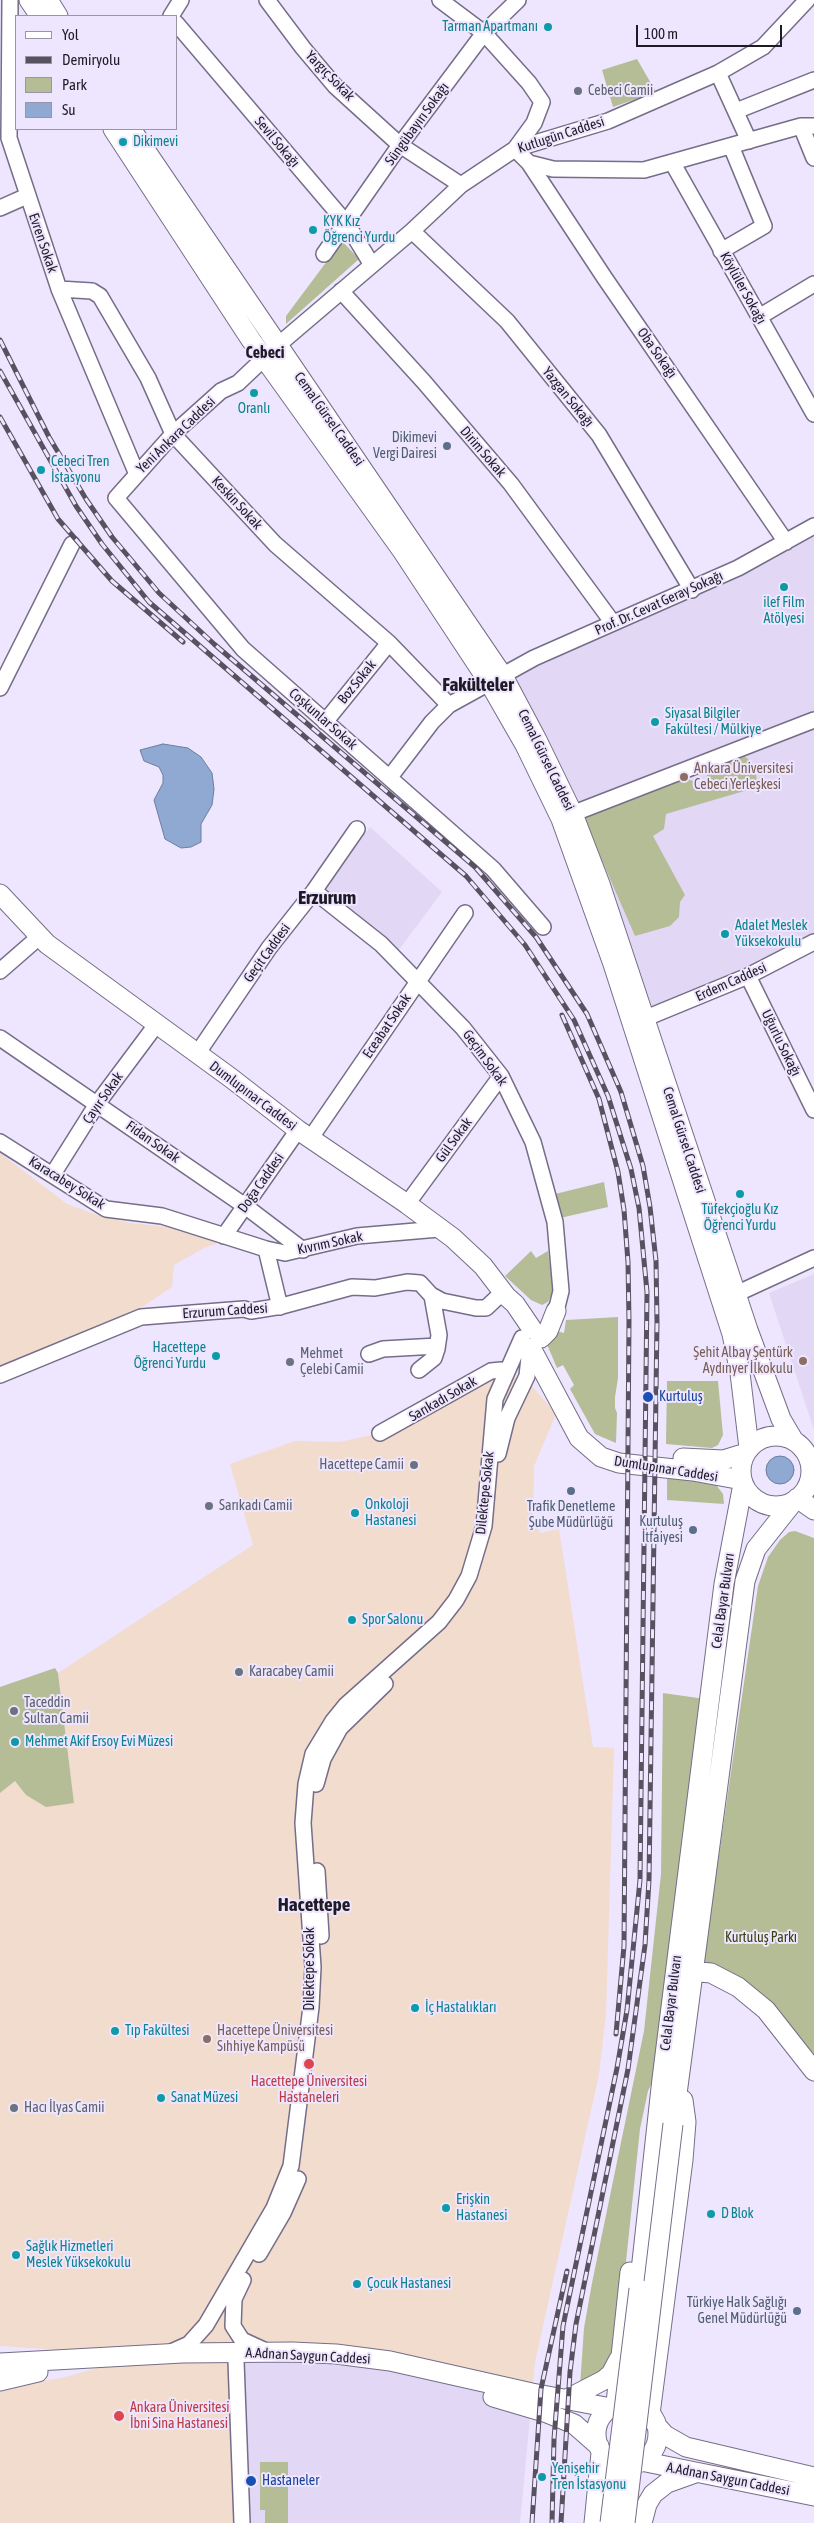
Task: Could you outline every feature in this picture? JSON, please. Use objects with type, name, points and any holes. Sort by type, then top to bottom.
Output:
[{"type":"main road","points":[[29,0],[39,15]]},
{"type":"main road","points":[[48,0],[57,15]]},
{"type":"main road","name":"Cemal Gürsel Caddesi","points":[[114,130],[271,352],[415,543],[497,680],[600,884],[773,1401],[781,1420],[794,1441]]},
{"type":"main road","name":"Cemal Gürsel Caddesi","points":[[132,130],[271,352]]},
{"type":"main road","name":"Cemal Gürsel Caddesi","points":[[567,816],[732,1334],[740,1373],[748,1450]]},
{"type":"main road","name":"Dumlupınar Caddesi","points":[[0,894],[39,937],[304,1134],[407,1204],[472,1255],[504,1294],[532,1339],[546,1378],[579,1438],[601,1457],[619,1463],[693,1471],[743,1482]]},
{"type":"main road","points":[[556,1311],[532,1339],[589,1431],[600,1443],[621,1450],[704,1460],[723,1460],[748,1450],[759,1440],[767,1437],[776,1436],[794,1441],[805,1452],[812,1470],[807,1486],[796,1500],[780,1506],[764,1504],[752,1496],[743,1482],[741,1468],[748,1450]]},
{"type":"main road","points":[[527,1376],[536,1373],[546,1378]]},
{"type":"main road","name":"Celal Bayar Bulvarı","points":[[671,2080],[724,1584],[743,1482]]},
{"type":"main road","points":[[796,1500],[814,1510]]},
{"type":"main road","name":"Celal Bayar Bulvarı","points":[[610,2523],[671,2080],[708,1849],[745,1580],[756,1549],[796,1500]]},
{"type":"main road","points":[[700,1972],[711,1973],[738,1987],[766,2010],[814,2072]]},
{"type":"main road","points":[[594,2523],[600,2449],[596,2432],[601,2418],[614,2406],[644,2136],[652,2098],[671,2080],[686,2122],[685,2141],[653,2419]]},
{"type":"main road","name":"Celal Bayar Bulvarı","points":[[626,2523],[665,2123]]},
{"type":"main road","name":"A.Adnan Saygun Caddesi","points":[[0,2372],[38,2366],[165,2354],[270,2352],[336,2354],[390,2361],[567,2399],[614,2406],[635,2405],[653,2419],[666,2435],[686,2447],[814,2477]]},
{"type":"main road","points":[[0,2353],[38,2366]]},
{"type":"main road","points":[[567,2399],[604,2380],[616,2368],[621,2354]]},
{"type":"main road","name":"A.Adnan Saygun Caddesi","points":[[0,2363],[38,2366],[236,2361],[336,2361],[389,2368],[418,2374],[547,2413],[574,2424],[600,2449],[620,2464],[634,2464],[641,2461],[655,2446],[653,2419]]},
{"type":"main road","points":[[0,2381],[38,2366]]},
{"type":"main road","name":"A.Adnan Saygun Caddesi","points":[[641,2461],[810,2496]]},
{"type":"main road","points":[[642,2523],[647,2504],[653,2494],[667,2483],[696,2472]]},
{"type":"street","name":"Evren Sokak","points":[[10,0],[9,138],[59,290],[136,472]]},
{"type":"street","points":[[172,15],[182,0]]},
{"type":"street","name":"Yargıç Sokak","points":[[267,0],[303,48],[335,86],[400,145],[461,185]]},
{"type":"street","points":[[440,0],[484,33],[529,83],[542,102],[534,123],[515,149]]},
{"type":"street","name":"Süngübayırı Sokağı","points":[[324,254],[347,224],[400,145],[484,33],[518,0]]},
{"type":"street","name":"Kutlugün Caddesi","points":[[271,352],[412,231],[461,185],[515,149],[608,121],[718,73],[762,47],[807,0]]},
{"type":"street","name":"Sevil Sokağı","points":[[178,25],[347,224],[372,265]]},
{"type":"street","points":[[718,73],[749,141]]},
{"type":"street","points":[[736,111],[814,80]]},
{"type":"street","points":[[529,163],[553,168],[644,170],[807,126],[814,158]]},
{"type":"street","points":[[721,250],[764,226],[731,146]]},
{"type":"street","name":"Oba Sokağı","points":[[515,149],[529,163],[604,277],[786,542]]},
{"type":"street","name":"Köylüler Sokağı","points":[[672,162],[814,414]]},
{"type":"street","points":[[0,208],[27,196]]},
{"type":"street","name":"Yazgan Sokağı","points":[[412,231],[507,321],[598,435],[692,590]]},
{"type":"street","points":[[759,317],[814,284]]},
{"type":"street","name":"Keskin Sokak","points":[[59,290],[92,291],[107,304],[148,378],[173,434],[275,544],[389,644],[449,705]]},
{"type":"street","name":"Dirim Sokak","points":[[341,291],[424,382],[511,484],[613,623]]},
{"type":"street","name":"Yeni Ankara Caddesi","points":[[116,498],[136,472],[173,434],[221,391],[238,383],[271,352]]},
{"type":"street","name":"Coşkunlar Sokak","points":[[116,498],[243,649],[493,869],[543,927]]},
{"type":"street","name":"Prof. Dr. Cevat Geray Sokağı","points":[[497,680],[534,658],[692,590],[814,526]]},
{"type":"street","points":[[0,688],[72,544]]},
{"type":"street","name":"Boz Sokak","points":[[325,722],[389,644]]},
{"type":"street","points":[[390,777],[432,722],[449,705],[497,680]]},
{"type":"street","points":[[567,816],[814,720]]},
{"type":"street","name":"Geçit Caddesi","points":[[197,1054],[269,948],[314,891],[357,829]]},
{"type":"street","name":"Geçim Sokak","points":[[314,891],[381,944],[463,1028],[500,1076],[533,1142],[555,1222],[561,1291],[556,1311]]},
{"type":"street","name":"Eceabat Sokak","points":[[304,1134],[465,914]]},
{"type":"street","points":[[0,971],[39,937]]},
{"type":"street","name":"Erdem Caddesi","points":[[646,1018],[748,976],[814,942]]},
{"type":"street","name":"Uğurlu Sokağı","points":[[748,976],[814,1110]]},
{"type":"street","name":"Çayır Sokak","points":[[53,1174],[97,1104],[156,1025]]},
{"type":"street","name":"Fidan Sokak","points":[[0,1038],[244,1206],[303,1250]]},
{"type":"street","name":"Gül Sokak","points":[[407,1204],[500,1076]]},
{"type":"street","name":"Doğa Caddesi","points":[[224,1236],[244,1206],[304,1134]]},
{"type":"street","name":"Karacabey Sokak","points":[[0,1142],[106,1209],[162,1216],[224,1236]]},
{"type":"street","name":"Kıvrım Sokak","points":[[224,1236],[266,1249],[285,1252],[303,1250],[357,1236],[439,1229]]},
{"type":"street","points":[[266,1249],[280,1306]]},
{"type":"street","points":[[736,1294],[814,1258]]},
{"type":"street","name":"Erzurum Caddesi","points":[[0,1374],[141,1317],[244,1308],[251,1311],[280,1306],[352,1287],[375,1288],[407,1282],[420,1283],[432,1296],[452,1304],[476,1308],[486,1308],[504,1294]]},
{"type":"street","points":[[419,1370],[434,1358],[439,1335],[432,1296]]},
{"type":"street","name":"Dilektepe Sokak","points":[[165,2354],[189,2344],[206,2325],[274,2208],[288,2176],[297,2132],[311,2007],[313,1967],[303,1823],[309,1767],[317,1747],[333,1721],[346,1705],[439,1622],[456,1600],[470,1576],[484,1526],[495,1399],[506,1374],[532,1339]]},
{"type":"street","name":"Dilektepe Sokak","points":[[270,2352],[250,2345],[236,2335],[231,2318],[236,2292],[283,2214],[297,2180],[303,2157],[316,2057],[322,1983],[321,1912],[313,1823],[313,1802],[319,1770],[340,1728],[446,1627],[470,1593],[480,1570],[490,1534],[502,1431],[527,1376],[532,1339]]},
{"type":"street","points":[[369,1354],[383,1349],[437,1346]]},
{"type":"street","name":"Sarıkadı Sokak","points":[[380,1433],[491,1372],[501,1370],[506,1374]]},
{"type":"street","points":[[236,2361],[242,2523]]},
{"type":"street","points":[[647,2504],[653,2523]]},
{"type":"shaded area","name":"Ankara Üniversitesi Cebeci Yerleşkesi","points":[[814,526],[814,942],[646,1018],[503,676]]},
{"type":"shaded area","points":[[370,827],[442,892],[398,951],[324,890]]},
{"type":"shaded area","points":[[0,1153],[67,1204],[100,1216],[130,1223],[187,1229],[222,1242],[204,1248],[174,1265],[172,1287],[145,1305],[61,1344],[0,1365]]},
{"type":"shaded area","name":"Şehit Albay Şentürk Aydınyer İlkokulu","points":[[814,1274],[814,1430],[769,1293]]},
{"type":"shaded area","points":[[491,1371],[506,1374],[531,1385],[556,1414],[534,1466],[533,1515],[540,1533],[559,1529],[593,1747],[614,1748],[606,2014],[599,2074],[535,2362],[532,2393],[390,2361],[99,2358],[63,2350],[0,2346],[0,1793],[15,1780],[26,1795],[74,1803],[58,1673],[253,1545],[230,1464],[295,1441],[340,1442],[380,1433]]},
{"type":"shaded area","points":[[236,2361],[336,2361],[418,2374],[531,2407],[520,2523],[242,2523]]},
{"type":"shaded area","name":"Ankara Üniversitesi İbni Sina Hastanesi","points":[[236,2361],[242,2523],[0,2523],[0,2387],[62,2378],[100,2367]]},
{"type":"green space","points":[[637,59],[656,92],[613,107],[602,70]]},
{"type":"green space","points":[[342,241],[359,259],[286,324],[286,316]]},
{"type":"green space","points":[[743,755],[748,759],[756,775],[758,787],[666,814],[664,829],[653,836],[685,895],[680,902],[679,917],[670,926],[635,936],[583,817],[684,778],[696,782],[698,790],[708,791],[705,782],[709,768]]},
{"type":"green space","points":[[604,1182],[608,1207],[560,1218],[555,1194]]},
{"type":"green space","points":[[531,1251],[536,1258],[548,1251],[553,1290],[548,1302],[542,1305],[531,1300],[505,1276]]},
{"type":"green space","points":[[618,1317],[618,1378],[615,1397],[617,1413],[616,1443],[595,1434],[570,1389],[574,1385],[563,1365],[557,1368],[546,1342],[556,1331],[564,1333],[566,1320]]},
{"type":"green space","points":[[667,1381],[718,1381],[723,1435],[718,1445],[712,1448],[666,1444]]},
{"type":"green space","points":[[667,1477],[714,1482],[723,1494],[724,1504],[667,1500]]},
{"type":"green space","name":"Kurtuluş Parkı","points":[[795,1531],[814,1538],[814,2071],[766,2009],[702,1972],[758,1586],[768,1557],[780,1540],[789,1532]]},
{"type":"green space","points":[[55,1668],[58,1673],[74,1803],[46,1807],[26,1795],[15,1781],[0,1793],[0,1687]]},
{"type":"green space","points":[[663,1693],[705,1699],[654,2078],[648,2091],[640,2129],[617,2347],[607,2368],[580,2386],[584,2328],[592,2283],[644,2031],[661,1874]]},
{"type":"green space","points":[[260,2462],[288,2462],[288,2523],[265,2523],[265,2510],[260,2510]]},
{"type":"water","points":[[163,744],[188,748],[201,757],[212,773],[214,789],[212,805],[201,824],[201,842],[191,847],[181,848],[165,839],[154,800],[163,783],[163,775],[159,767],[144,761],[140,750]]},
{"type":"water","points":[[780,1456],[790,1460],[794,1470],[790,1480],[780,1484],[770,1480],[766,1470],[770,1460]]},
{"type":"railway","points":[[0,340],[49,437],[86,499],[112,537],[159,593],[214,644],[475,867],[536,937],[587,1014],[621,1092],[643,1166],[656,1261],[657,1322],[649,1880],[645,1945],[628,2069],[576,2324],[570,2372],[561,2523]]},
{"type":"railway","points":[[0,371],[76,506],[102,544],[149,602],[466,876],[525,945],[574,1020],[608,1096],[631,1169],[639,1208],[647,1292],[640,1880],[627,2010],[617,2068],[563,2326],[554,2439],[552,2523]]},
{"type":"railway","points":[[0,417],[58,519],[112,581],[183,642]]},
{"type":"railway","points":[[562,1015],[599,1099],[618,1172],[624,1210],[628,1262],[624,1946],[616,2034]]},
{"type":"railway","points":[[532,2523],[541,2389],[567,2271]]},
{"type":"place","name":"Tarman Apartmanı","points":[[548,27]]},
{"type":"place","name":"Cebeci Camii","points":[[578,91]]},
{"type":"place","name":"Dikimevi","points":[[123,142]]},
{"type":"place","name":"KYK Kız Öğrenci Yurdu","points":[[313,230]]},
{"type":"place","name":"Oranlı","points":[[254,393]]},
{"type":"place","name":"Dikimevi Vergi Dairesi","points":[[447,446]]},
{"type":"place","name":"Cebeci Tren İstasyonu","points":[[41,470]]},
{"type":"place","name":"ilef Film Atölyesi","points":[[784,587]]},
{"type":"place","name":"Siyasal Bilgiler Fakültesi / Mülkiye","points":[[655,722]]},
{"type":"place","name":"Ankara Üniversitesi Cebeci Yerleşkesi","points":[[684,777]]},
{"type":"place","name":"Adalet Meslek Yüksekokulu","points":[[725,934]]},
{"type":"place","name":"Tüfekçioğlu Kız Öğrenci Yurdu","points":[[740,1194]]},
{"type":"place","name":"Hacettepe Öğrenci Yurdu","points":[[216,1356]]},
{"type":"place","name":"Şehit Albay Şentürk Aydınyer İlkokulu","points":[[803,1361]]},
{"type":"place","name":"Mehmet Çelebi Camii","points":[[290,1362]]},
{"type":"place","name":"Kurtuluş","points":[[648,1397]]},
{"type":"place","name":"Hacettepe Camii","points":[[414,1465]]},
{"type":"place","name":"Trafik Denetleme Şube Müdürlüğü","points":[[571,1491]]},
{"type":"place","name":"Sarıkadı Camii","points":[[209,1506]]},
{"type":"place","name":"Onkoloji Hastanesi","points":[[355,1513]]},
{"type":"place","name":"Kurtuluş İtfaiyesi","points":[[693,1530]]},
{"type":"place","name":"Spor Salonu","points":[[352,1620]]},
{"type":"place","name":"Karacabey Camii","points":[[239,1672]]},
{"type":"place","name":"Taceddin Sultan Camii","points":[[14,1711]]},
{"type":"place","name":"Mehmet Akif Ersoy Evi Müzesi","points":[[15,1742]]},
{"type":"place","name":"İç Hastalıkları","points":[[415,2008]]},
{"type":"place","name":"Tıp Fakültesi","points":[[115,2031]]},
{"type":"place","name":"Hacettepe Üniversitesi Sıhhiye Kampüsü","points":[[207,2039]]},
{"type":"place","name":"Hacettepe Üniversitesi Hastaneleri","points":[[309,2064]]},
{"type":"place","name":"Sanat Müzesi","points":[[161,2098]]},
{"type":"place","name":"Hacı İlyas Camii","points":[[14,2108]]},
{"type":"place","name":"Erişkin Hastanesi","points":[[446,2208]]},
{"type":"place","name":"D Blok","points":[[711,2214]]},
{"type":"place","name":"Sağlık Hizmetleri Meslek Yüksekokulu","points":[[16,2255]]},
{"type":"place","name":"Çocuk Hastanesi","points":[[357,2284]]},
{"type":"place","name":"Türkiye Halk Sağlığı Genel Müdürlüğü","points":[[797,2311]]},
{"type":"place","name":"Ankara Üniversitesi İbni Sina Hastanesi","points":[[119,2416]]},
{"type":"place","name":"Yenişehir Tren İstasyonu","points":[[542,2477]]},
{"type":"place","name":"Hastaneler","points":[[251,2481]]},
{"type":"district","name":"Cebeci","points":[[265,353]]},
{"type":"district","name":"Fakülteler","points":[[478,685]]},
{"type":"district","name":"Erzurum","points":[[327,898]]},
{"type":"district","name":"Hacettepe","points":[[314,1905]]}]
